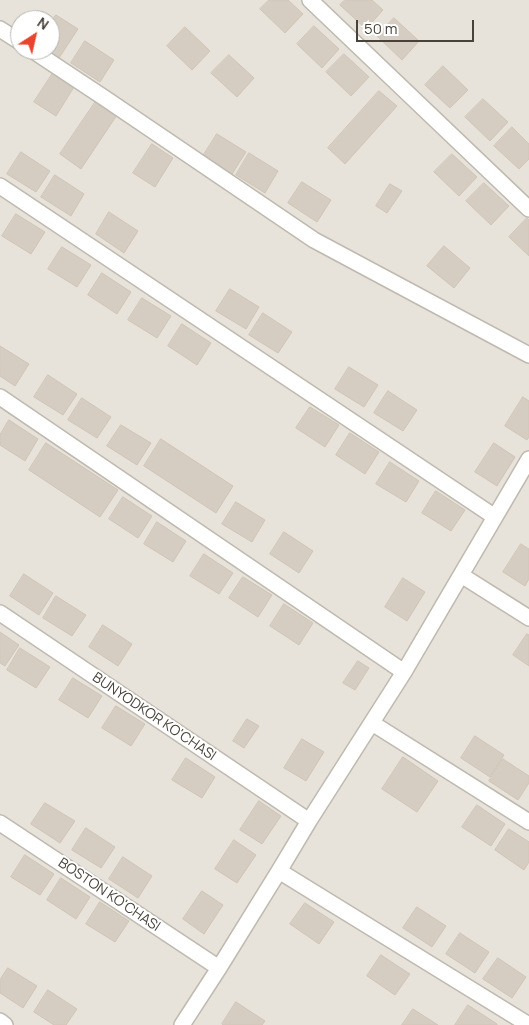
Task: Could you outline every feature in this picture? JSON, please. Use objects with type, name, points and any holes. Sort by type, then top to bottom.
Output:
[{"type":"street","points":[[310,0],[529,209]]},
{"type":"street","points":[[47,60],[314,240],[529,355]]},
{"type":"street","points":[[0,186],[496,517]]},
{"type":"street","points":[[0,397],[404,672]]},
{"type":"street","points":[[185,1024],[309,821],[404,672],[529,459]]},
{"type":"street","points":[[461,575],[529,618]]},
{"type":"street","name":"BUNYODKOR KO'CHASI","points":[[0,613],[309,821]]},
{"type":"street","points":[[372,722],[529,822]]},
{"type":"street","name":"BOSTON KO'CHASI","points":[[0,823],[219,968]]},
{"type":"street","points":[[279,872],[529,1025]]},
{"type":"street","points":[[0,1021],[5,1025]]},
{"type":"shaded area","points":[[0,0],[529,0],[529,1025],[0,1025]]},
{"type":"building","points":[[269,0],[288,0],[303,14],[285,33],[260,9]]},
{"type":"building","points":[[345,0],[372,0],[383,10],[366,29],[340,5]]},
{"type":"building","points":[[60,18],[78,29],[60,56]]},
{"type":"building","points":[[394,18],[419,41],[402,60],[377,36]]},
{"type":"building","points":[[314,26],[339,49],[322,68],[297,44]]},
{"type":"building","points":[[185,27],[210,51],[192,70],[167,46]]},
{"type":"building","points":[[85,41],[114,60],[100,82],[71,63]]},
{"type":"building","points":[[344,54],[369,77],[351,96],[326,72]]},
{"type":"building","points":[[229,55],[254,78],[237,97],[211,73]]},
{"type":"building","points":[[443,66],[468,90],[450,108],[425,85]]},
{"type":"building","points":[[53,73],[74,87],[56,116],[34,102]]},
{"type":"building","points":[[379,91],[397,106],[345,164],[328,148]]},
{"type":"building","points":[[483,99],[508,122],[490,141],[465,117]]},
{"type":"building","points":[[96,101],[117,115],[81,169],[60,154]]},
{"type":"building","points":[[512,127],[529,144],[529,159],[519,169],[494,146]]},
{"type":"building","points":[[217,134],[246,152],[232,174],[203,156]]},
{"type":"building","points":[[152,144],[173,158],[155,187],[133,173]]},
{"type":"building","points":[[21,152],[50,171],[36,192],[7,174]]},
{"type":"building","points":[[249,153],[278,171],[265,193],[236,175]]},
{"type":"building","points":[[452,154],[477,177],[459,196],[434,172]]},
{"type":"building","points":[[55,175],[84,194],[71,216],[41,197]]},
{"type":"building","points":[[302,182],[331,200],[317,222],[288,203]]},
{"type":"building","points":[[484,183],[509,206],[491,225],[466,201]]},
{"type":"building","points":[[390,184],[402,191],[387,213],[376,206]]},
{"type":"building","points":[[109,212],[138,231],[124,253],[96,234]]},
{"type":"building","points":[[16,214],[45,232],[31,254],[2,236]]},
{"type":"building","points":[[527,218],[529,220],[529,256],[509,237]]},
{"type":"building","points":[[444,246],[470,268],[454,288],[427,266]]},
{"type":"building","points":[[62,247],[91,265],[77,287],[48,269]]},
{"type":"building","points":[[102,273],[131,292],[117,314],[88,295]]},
{"type":"building","points":[[230,289],[259,307],[246,329],[216,311]]},
{"type":"building","points":[[142,298],[171,316],[157,338],[128,320]]},
{"type":"building","points":[[263,313],[292,332],[278,353],[249,335]]},
{"type":"building","points":[[182,324],[211,343],[197,365],[168,346]]},
{"type":"building","points":[[0,346],[29,364],[15,386],[0,376]]},
{"type":"building","points":[[349,367],[378,385],[364,407],[335,389]]},
{"type":"building","points":[[48,375],[77,394],[63,415],[34,397]]},
{"type":"building","points":[[388,391],[417,410],[403,431],[374,413]]},
{"type":"building","points":[[523,397],[529,401],[529,437],[527,440],[505,426]]},
{"type":"building","points":[[82,398],[111,417],[97,438],[68,420]]},
{"type":"building","points":[[310,407],[339,425],[325,447],[296,428]]},
{"type":"building","points":[[9,420],[38,439],[25,461],[0,445],[0,435]]},
{"type":"building","points":[[121,425],[151,443],[137,465],[107,446]]},
{"type":"building","points":[[350,433],[379,452],[365,474],[336,455]]},
{"type":"building","points":[[161,439],[233,486],[216,513],[144,466]]},
{"type":"building","points":[[46,443],[118,490],[100,517],[29,470]]},
{"type":"building","points":[[494,443],[515,457],[497,486],[475,472]]},
{"type":"building","points":[[390,462],[419,481],[406,502],[376,484]]},
{"type":"building","points":[[436,491],[465,510],[451,531],[422,513]]},
{"type":"building","points":[[123,497],[152,516],[138,538],[109,519]]},
{"type":"building","points":[[236,502],[265,520],[252,542],[222,524]]},
{"type":"building","points":[[157,522],[186,541],[173,562],[144,544]]},
{"type":"building","points":[[284,532],[313,551],[299,573],[270,554]]},
{"type":"building","points":[[521,544],[529,549],[529,579],[525,586],[503,572]]},
{"type":"building","points":[[204,554],[233,573],[219,594],[190,576]]},
{"type":"building","points":[[24,574],[53,593],[39,615],[10,596]]},
{"type":"building","points":[[243,577],[272,595],[258,617],[229,598]]},
{"type":"building","points":[[403,578],[425,592],[407,621],[385,607]]},
{"type":"building","points":[[56,596],[86,615],[72,636],[43,618]]},
{"type":"building","points":[[284,604],[313,623],[299,645],[270,626]]},
{"type":"building","points":[[103,625],[132,644],[118,666],[89,647]]},
{"type":"building","points":[[0,632],[19,645],[5,666],[0,663]]},
{"type":"building","points":[[527,634],[529,635],[529,666],[513,655]]},
{"type":"building","points":[[20,648],[50,667],[36,688],[7,670]]},
{"type":"building","points":[[358,661],[369,668],[355,690],[343,683]]},
{"type":"building","points":[[73,678],[102,696],[88,718],[59,700]]},
{"type":"building","points":[[116,706],[145,724],[131,746],[102,728]]},
{"type":"building","points":[[247,719],[259,726],[244,748],[233,741]]},
{"type":"building","points":[[475,736],[504,755],[490,777],[461,758]]},
{"type":"building","points":[[302,739],[324,752],[306,781],[284,768]]},
{"type":"building","points":[[403,757],[438,781],[417,812],[382,789]]},
{"type":"building","points":[[186,758],[215,777],[202,798],[172,780]]},
{"type":"building","points":[[503,759],[529,776],[529,783],[518,800],[489,781]]},
{"type":"building","points":[[259,801],[281,816],[262,844],[240,830]]},
{"type":"building","points":[[45,803],[75,821],[60,843],[31,824]]},
{"type":"building","points":[[477,805],[505,824],[491,846],[462,827]]},
{"type":"building","points":[[86,828],[115,847],[101,868],[72,850]]},
{"type":"building","points":[[509,829],[529,842],[529,862],[524,870],[495,850]]},
{"type":"building","points":[[234,840],[256,855],[237,883],[215,869]]},
{"type":"building","points":[[25,855],[54,874],[40,895],[11,877]]},
{"type":"building","points":[[123,857],[152,876],[138,898],[109,879]]},
{"type":"building","points":[[61,878],[90,897],[76,919],[47,900]]},
{"type":"building","points":[[202,891],[223,905],[204,934],[183,919]]},
{"type":"building","points":[[100,902],[129,921],[115,942],[86,924]]},
{"type":"building","points":[[305,903],[334,922],[319,944],[290,924]]},
{"type":"building","points":[[417,907],[446,926],[432,947],[403,928]]},
{"type":"building","points":[[460,933],[489,952],[475,973],[446,954]]},
{"type":"building","points":[[381,955],[410,974],[395,995],[367,976]]},
{"type":"building","points":[[498,958],[526,977],[512,998],[483,979]]},
{"type":"building","points":[[8,968],[37,986],[23,1008],[0,993],[0,980]]},
{"type":"building","points":[[48,990],[77,1009],[66,1025],[54,1025],[34,1012]]},
{"type":"building","points":[[236,1002],[265,1021],[262,1025],[223,1025]]},
{"type":"building","points":[[468,1005],[497,1024],[497,1025],[455,1025]]},
{"type":"building","points":[[413,1009],[438,1025],[402,1025]]}]
